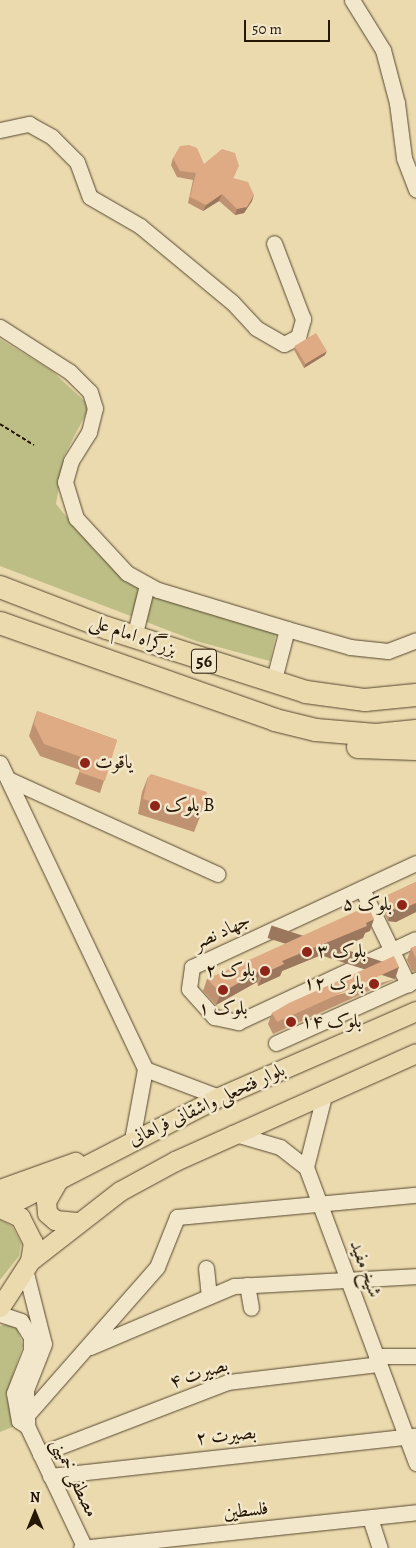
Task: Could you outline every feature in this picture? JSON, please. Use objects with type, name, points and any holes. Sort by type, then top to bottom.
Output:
[{"type":"highway","name":"بزرگراه امام علی","points":[[0,587],[132,636],[273,682],[365,700],[416,695]]},
{"type":"highway","points":[[68,649],[81,637],[81,618]]},
{"type":"highway","name":"بزرگراه امام علی","points":[[0,623],[68,649],[275,720],[316,730],[376,735],[416,731]]},
{"type":"highway","points":[[117,666],[113,646],[132,636]]},
{"type":"highway","points":[[275,720],[324,743],[416,749]]},
{"type":"main road","points":[[0,628],[23,632]]},
{"type":"main road","name":"بلوار فتحعلی واشقانی فراهانی","points":[[1,1208],[57,1182],[112,1150],[219,1097],[416,1011]]},
{"type":"main road","name":"بلوار فتحعلی واشقانی فراهانی","points":[[28,1265],[79,1222],[120,1191],[231,1133],[416,1053]]},
{"type":"main road","points":[[0,1189],[112,1150]]},
{"type":"main road","points":[[57,1182],[46,1200],[47,1212],[55,1220],[79,1222]]},
{"type":"main road","points":[[0,1307],[28,1265],[34,1242],[27,1224],[1,1208]]},
{"type":"street","points":[[352,0],[383,50],[397,103],[404,158],[416,190]]},
{"type":"street","points":[[0,130],[29,124],[52,137],[77,162],[90,197],[140,226],[232,302],[256,328],[284,344],[298,337],[303,319],[274,243]]},
{"type":"street","points":[[0,327],[70,372],[90,392],[95,408],[90,432],[71,461],[66,497],[76,518],[101,548],[127,573],[147,584],[350,647],[388,651],[416,640]]},
{"type":"street","points":[[132,636],[147,584]]},
{"type":"street","points":[[273,682],[287,629]]},
{"type":"street","points":[[0,763],[146,1068],[132,1140]]},
{"type":"street","points":[[8,779],[217,874]]},
{"type":"street","name":"جهاد نصر","points":[[416,863],[192,968],[189,989],[214,1017],[238,1022],[416,939]]},
{"type":"street","points":[[276,1043],[412,982],[391,950],[362,889]]},
{"type":"street","points":[[146,1068],[219,1097]]},
{"type":"street","points":[[231,1133],[280,1147],[306,1167],[325,1092]]},
{"type":"street","name":"شیخ مفید","points":[[306,1167],[378,1360],[411,1436],[416,1463]]},
{"type":"street","points":[[27,1421],[85,1349],[157,1267],[177,1216],[319,1202],[416,1195]]},
{"type":"street","name":"مصطفی خمینی","points":[[28,1265],[44,1344],[26,1390],[27,1421],[50,1476],[85,1548]]},
{"type":"street","points":[[206,1268],[209,1296]]},
{"type":"street","points":[[85,1349],[209,1296],[247,1285],[416,1276]]},
{"type":"street","points":[[247,1285],[251,1308]]},
{"type":"street","name":"مصطفی خمینی","points":[[0,1314],[21,1321],[31,1337],[31,1350],[14,1393],[19,1421],[27,1421]]},
{"type":"street","name":"بصیرت ۴","points":[[40,1454],[228,1382],[416,1356]]},
{"type":"street","name":"بصیرت ۲","points":[[50,1476],[411,1436]]},
{"type":"street","name":"فلسطین","points":[[81,1548],[416,1512]]},
{"type":"street","points":[[370,1518],[380,1548]]},
{"type":"path","points":[[0,424],[34,446]]},
{"type":"green space","points":[[0,339],[52,371],[90,406],[64,456],[56,504],[97,553],[145,592],[276,633],[270,661],[196,641],[0,566]]},
{"type":"green space","points":[[0,1220],[12,1226],[21,1243],[19,1256],[0,1280]]},
{"type":"green space","points":[[7,1324],[16,1326],[23,1345],[6,1395],[15,1426],[0,1432],[0,1326]]},
{"type":"building","points":[[189,145],[197,148],[204,164],[222,149],[235,153],[239,166],[233,178],[248,182],[254,195],[247,207],[237,209],[222,194],[206,205],[190,197],[196,173],[180,171],[173,158],[180,146]]},
{"type":"building","points":[[316,333],[327,351],[305,364],[295,346]]},
{"type":"building","points":[[37,711],[117,740],[105,781],[79,772],[84,758],[44,744],[34,724]]},
{"type":"building","points":[[151,774],[207,792],[200,817],[143,799],[148,777]]},
{"type":"building","points":[[416,882],[416,903],[400,910],[392,909],[386,896]]},
{"type":"building","points":[[368,906],[374,919],[366,923],[367,926],[282,961],[284,964],[263,974],[261,970],[221,993],[207,979]]},
{"type":"building","points":[[416,946],[416,958],[411,948]]},
{"type":"building","points":[[394,956],[399,967],[277,1022],[272,1013],[289,1003]]},
{"type":"place","name":"یاقوت","points":[[85,763]]},
{"type":"place","name":"بلوک B","points":[[155,806]]},
{"type":"place","name":"بلوک ۵","points":[[402,905]]},
{"type":"place","name":"بلوک ۳","points":[[307,952]]},
{"type":"place","name":"بلوک ۲","points":[[265,971]]},
{"type":"place","name":"بلوک ۱۲","points":[[374,984]]},
{"type":"place","name":"بلوک ۱","points":[[223,990]]},
{"type":"place","name":"بلوک ۱۴","points":[[291,1022]]}]
